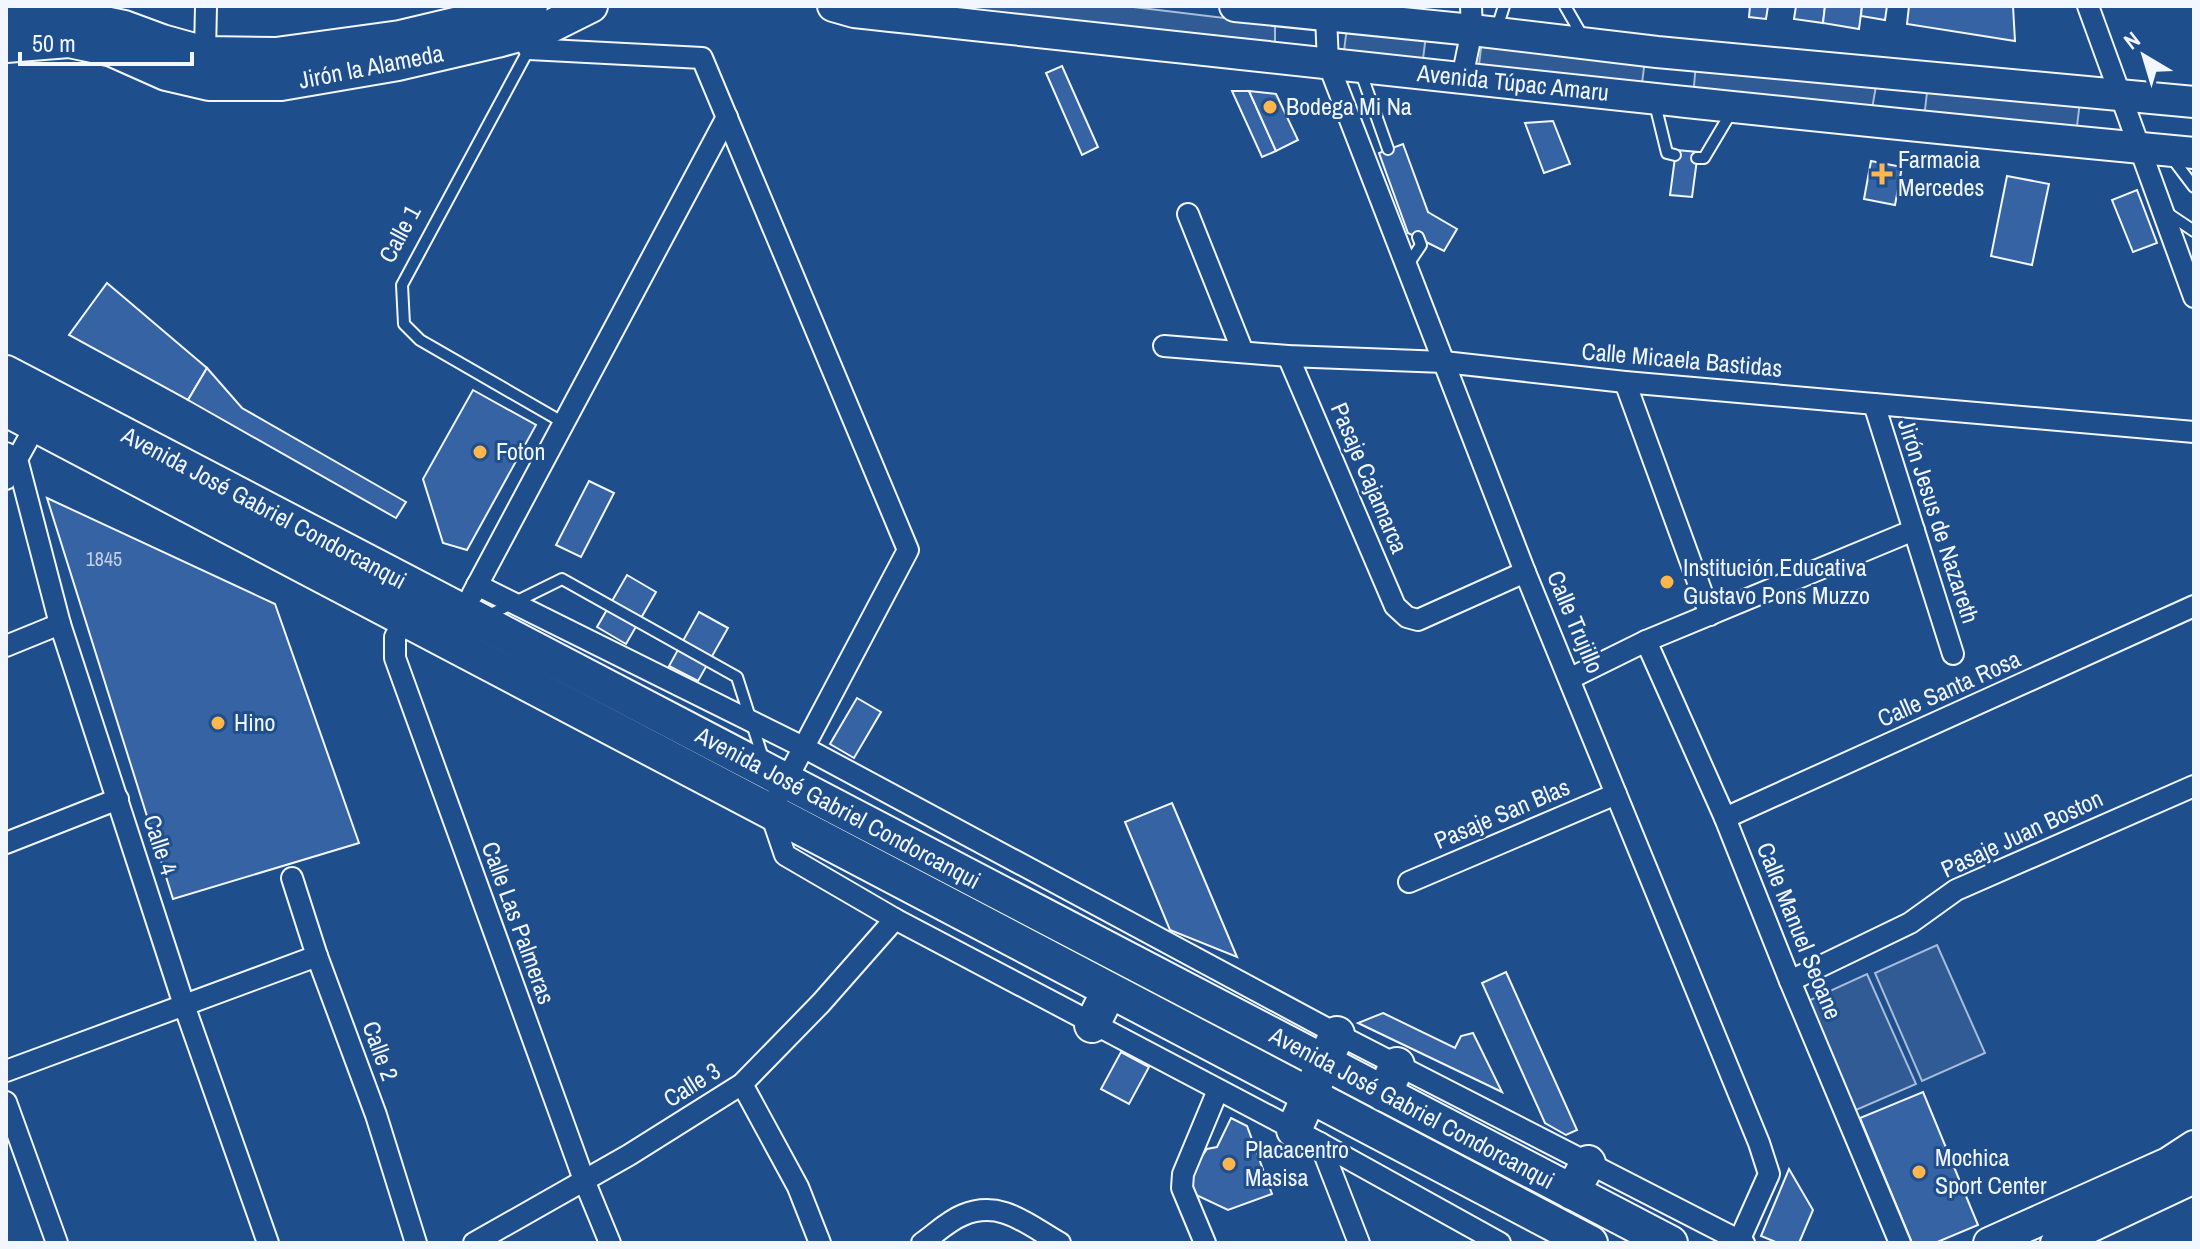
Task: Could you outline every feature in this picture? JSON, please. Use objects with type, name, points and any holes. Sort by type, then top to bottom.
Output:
[{"type":"highway","name":"Avenida José Gabriel Condorcanqui","points":[[8,389],[51,396],[776,776],[1331,1048],[1580,1177],[1670,1243]]},
{"type":"highway","name":"Avenida José Gabriel Condorcanqui","points":[[8,389],[35,426],[404,620],[466,614],[770,811],[1590,1243]]},
{"type":"highway","points":[[1092,1025],[1109,991]]},
{"type":"highway","points":[[1307,1136],[1310,1096],[1331,1048]]},
{"type":"main road","name":"Jirón la Alameda","points":[[6,22],[69,11],[205,53],[276,54],[400,37],[549,27],[591,6]]},
{"type":"main road","name":"Avenida Túpac Amaru","points":[[1235,6],[1326,16],[1485,19],[1588,44],[2194,102]]},
{"type":"main road","name":"Avenida Túpac Amaru","points":[[847,8],[1358,67],[2167,151]]},
{"type":"main road","name":"Jirón la Alameda","points":[[6,46],[69,41],[112,50],[166,74],[209,84],[281,84],[398,64],[528,30]]},
{"type":"main road","points":[[1654,99],[1657,52]]},
{"type":"main road","points":[[1880,123],[1886,72]]},
{"type":"main road","points":[[1989,1243],[2168,1163],[2194,1146]]},
{"type":"main road","points":[[2056,1243],[2194,1178]]},
{"type":"street","points":[[205,53],[206,6]]},
{"type":"street","points":[[2088,6],[2121,94],[2167,151],[2162,210],[2194,297]]},
{"type":"street","name":"Calle Trujillo","points":[[1326,16],[1328,63],[1374,140],[1407,266],[1525,572],[1759,1143],[1769,1174],[1742,1242]]},
{"type":"street","points":[[1462,78],[1485,19]]},
{"type":"street","points":[[528,30],[702,58],[908,550],[803,747],[776,776],[770,811],[785,855],[895,919],[1307,1136],[1500,1243]]},
{"type":"street","points":[[466,614],[727,117]]},
{"type":"street","points":[[1188,214],[1243,352]]},
{"type":"street","name":"Calle Micaela Bastidas","points":[[1164,346],[1288,356],[1444,362],[1625,382],[2194,432]]},
{"type":"street","name":"Pasaje Cajamarca","points":[[1288,356],[1395,606],[1407,617],[1418,620],[1525,572]]},
{"type":"street","points":[[1625,382],[1710,615]]},
{"type":"street","points":[[6,479],[12,456],[35,426],[51,396]]},
{"type":"street","name":"Jirón Jesus de Nazareth","points":[[1874,404],[1953,654]]},
{"type":"street","name":"Calle 4","points":[[12,456],[60,624],[184,1005],[268,1243]]},
{"type":"street","points":[[1571,678],[1646,641],[1914,530]]},
{"type":"street","points":[[466,614],[515,602],[803,747],[1331,1048]]},
{"type":"street","name":"Calle Santa Rosa","points":[[1725,818],[2194,606]]},
{"type":"street","name":"Calle Las Palmeras","points":[[404,620],[395,637],[395,658],[584,1180],[610,1243]]},
{"type":"street","points":[[6,646],[60,624]]},
{"type":"street","name":"Calle Manuel Seoane","points":[[1646,641],[1725,818],[1900,1243]]},
{"type":"street","name":"Pasaje Juan Boston","points":[[1790,981],[1910,923],[1956,890],[2194,786]]},
{"type":"street","name":"Pasaje San Blas","points":[[1409,882],[1616,794]]},
{"type":"street","points":[[6,843],[118,799]]},
{"type":"street","name":"Calle 2","points":[[292,878],[317,956],[376,1115],[416,1243]]},
{"type":"street","name":"Calle 3","points":[[474,1243],[629,1155],[742,1084],[821,1003],[895,919]]},
{"type":"street","points":[[6,1071],[317,956]]},
{"type":"street","points":[[742,1084],[798,1187],[820,1243]]},
{"type":"street","points":[[1205,1243],[1182,1188],[1183,1174],[1218,1090]]},
{"type":"street","points":[[6,1102],[57,1243]]},
{"type":"street","points":[[1307,1136],[1359,1243]]},
{"type":"street","points":[[1580,1177],[1742,1242]]},
{"type":"street","points":[[922,1243],[961,1216],[985,1208],[1005,1212],[1060,1243]]},
{"type":"lane","points":[[1565,6],[1588,44]]},
{"type":"lane","name":"Calle 1","points":[[528,30],[402,285],[404,324],[420,340],[564,423]]},
{"type":"lane","points":[[1358,67],[1374,140]]},
{"type":"lane","points":[[1654,99],[1667,153],[1675,155]]},
{"type":"lane","points":[[1697,158],[1704,158],[1735,106]]},
{"type":"lane","points":[[2167,151],[2194,187]]},
{"type":"lane","points":[[2162,210],[2194,231]]},
{"type":"lane","points":[[1407,266],[1421,245],[1418,237]]},
{"type":"lane","points":[[466,614],[515,602],[562,579],[737,677],[750,720],[776,776]]},
{"type":"shaded area","points":[[910,6],[1125,6],[1275,24],[1275,52]]},
{"type":"shaded area","points":[[1347,27],[1426,35],[1422,67],[1343,59]]},
{"type":"shaded area","points":[[1482,40],[1645,59],[1641,92],[1478,73]]},
{"type":"shaded area","points":[[1696,63],[1877,80],[1871,115],[1693,97]]},
{"type":"shaded area","points":[[1928,84],[2080,101],[2076,135],[1924,118]]},
{"type":"shaded area","points":[[1937,945],[1985,1053],[1922,1081],[1875,973]]},
{"type":"shaded area","points":[[1867,974],[1916,1084],[1856,1110],[1808,1001]]},
{"type":"building","points":[[1750,6],[1768,6],[1766,19],[1749,17]]},
{"type":"building","points":[[1796,6],[1825,6],[1823,23],[1794,19]]},
{"type":"building","points":[[1825,6],[1862,6],[1859,29],[1823,23]]},
{"type":"building","points":[[1862,6],[1887,6],[1885,20],[1861,16]]},
{"type":"building","points":[[1909,6],[2013,6],[2015,41],[1907,24]]},
{"type":"building","points":[[1062,66],[1098,147],[1082,155],[1046,73]]},
{"type":"building","points":[[1232,91],[1249,91],[1276,151],[1262,157]]},
{"type":"building","points":[[1249,91],[1276,94],[1298,140],[1276,151]]},
{"type":"building","points":[[1553,121],[1570,164],[1544,173],[1525,123]]},
{"type":"building","points":[[1403,144],[1428,212],[1457,229],[1444,251],[1408,233],[1379,153]]},
{"type":"building","points":[[1676,150],[1698,152],[1692,197],[1670,195]]},
{"type":"building","points":[[1871,161],[1902,167],[1895,205],[1864,199]]},
{"type":"building","points":[[2007,176],[2049,184],[2032,265],[1991,256]]},
{"type":"building","points":[[2137,190],[2157,243],[2133,252],[2112,200]]},
{"type":"building","points":[[107,283],[207,368],[188,400],[69,335]]},
{"type":"building","points":[[207,368],[242,408],[406,502],[396,518],[188,400]]},
{"type":"building","name":"Foton","points":[[473,390],[536,425],[467,550],[443,543],[423,479]]},
{"type":"building","points":[[589,481],[614,493],[581,557],[556,545]]},
{"type":"building","name":"Hino","points":[[47,498],[275,604],[359,843],[173,899]]},
{"type":"building","points":[[627,575],[656,592],[626,644],[597,627]]},
{"type":"building","points":[[699,612],[728,628],[698,681],[669,666]]},
{"type":"building","points":[[857,698],[881,712],[854,758],[830,744]]},
{"type":"building","points":[[1172,803],[1237,957],[1170,930],[1125,822]]},
{"type":"building","points":[[1506,972],[1577,1130],[1566,1135],[1545,1123],[1482,983]]},
{"type":"building","points":[[1383,1013],[1455,1048],[1461,1036],[1473,1033],[1502,1092],[1358,1023]]},
{"type":"building","points":[[1121,1052],[1149,1067],[1129,1104],[1101,1089]]},
{"type":"building","name":"Mochica Sport Center","points":[[1923,1092],[1978,1225],[1935,1243],[1912,1243],[1860,1118]]},
{"type":"building","name":"Placacentro Masisa","points":[[1231,1118],[1247,1126],[1272,1194],[1228,1210],[1194,1194],[1185,1180],[1207,1149],[1217,1147]]},
{"type":"building","points":[[1789,1169],[1813,1210],[1799,1243],[1778,1243],[1761,1236]]},
{"type":"place","name":"Bodega Mi Na","points":[[1270,107]]},
{"type":"place","name":"Farmacia Mercedes","points":[[1882,174]]},
{"type":"place","name":"Foton","points":[[480,452]]},
{"type":"place","name":"Institución Educativa Gustavo Pons Muzzo","points":[[1667,582]]},
{"type":"place","name":"Hino","points":[[218,723]]},
{"type":"place","name":"Placacentro Masisa","points":[[1229,1164]]},
{"type":"place","name":"Mochica Sport Center","points":[[1919,1172]]}]
